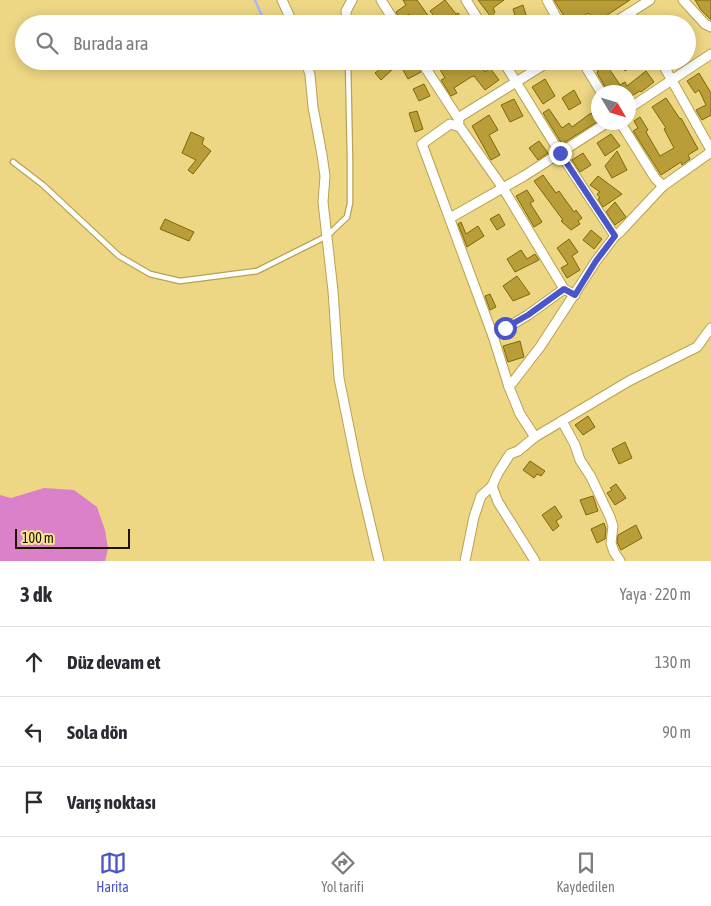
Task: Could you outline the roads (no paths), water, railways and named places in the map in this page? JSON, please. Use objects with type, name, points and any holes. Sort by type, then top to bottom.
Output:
[{"type":"street","points":[[282,0],[289,15]]},
{"type":"street","points":[[346,15],[346,11],[352,0]]},
{"type":"street","points":[[381,0],[390,15]]},
{"type":"street","points":[[466,0],[475,15]]},
{"type":"street","points":[[547,0],[555,15]]},
{"type":"street","points":[[627,15],[650,0]]},
{"type":"street","points":[[683,0],[705,24],[711,27]]},
{"type":"street","points":[[696,64],[711,54]]},
{"type":"street","points":[[309,70],[312,107],[325,176],[323,202],[333,291],[339,378],[379,561]]},
{"type":"street","points":[[427,70],[503,188],[564,289],[575,295]]},
{"type":"street","points":[[509,70],[560,153],[615,236]]},
{"type":"street","points":[[535,70],[459,122],[450,124],[422,144],[493,336],[509,387],[520,414],[535,437]]},
{"type":"street","points":[[588,70],[597,85]]},
{"type":"street","points":[[509,387],[540,347],[596,261],[615,236],[663,186],[711,151],[666,70]]},
{"type":"street","points":[[636,104],[687,70]]},
{"type":"street","points":[[450,218],[503,188],[596,130]]},
{"type":"street","points":[[625,130],[655,178],[663,186]]},
{"type":"street","points":[[493,336],[528,315],[564,289]]},
{"type":"street","points":[[465,561],[470,534],[481,496],[492,486],[510,454],[518,451],[535,437],[629,381],[697,347],[711,328]]},
{"type":"street","points":[[562,421],[610,517],[613,526],[611,543],[620,561]]},
{"type":"street","points":[[492,486],[498,502],[535,561]]},
{"type":"lane","points":[[13,162],[43,185],[119,256],[150,274],[180,281],[257,271],[327,236],[347,217],[350,203],[348,70]]},
{"type":"waterway","points":[[255,0],[262,15]]}]
